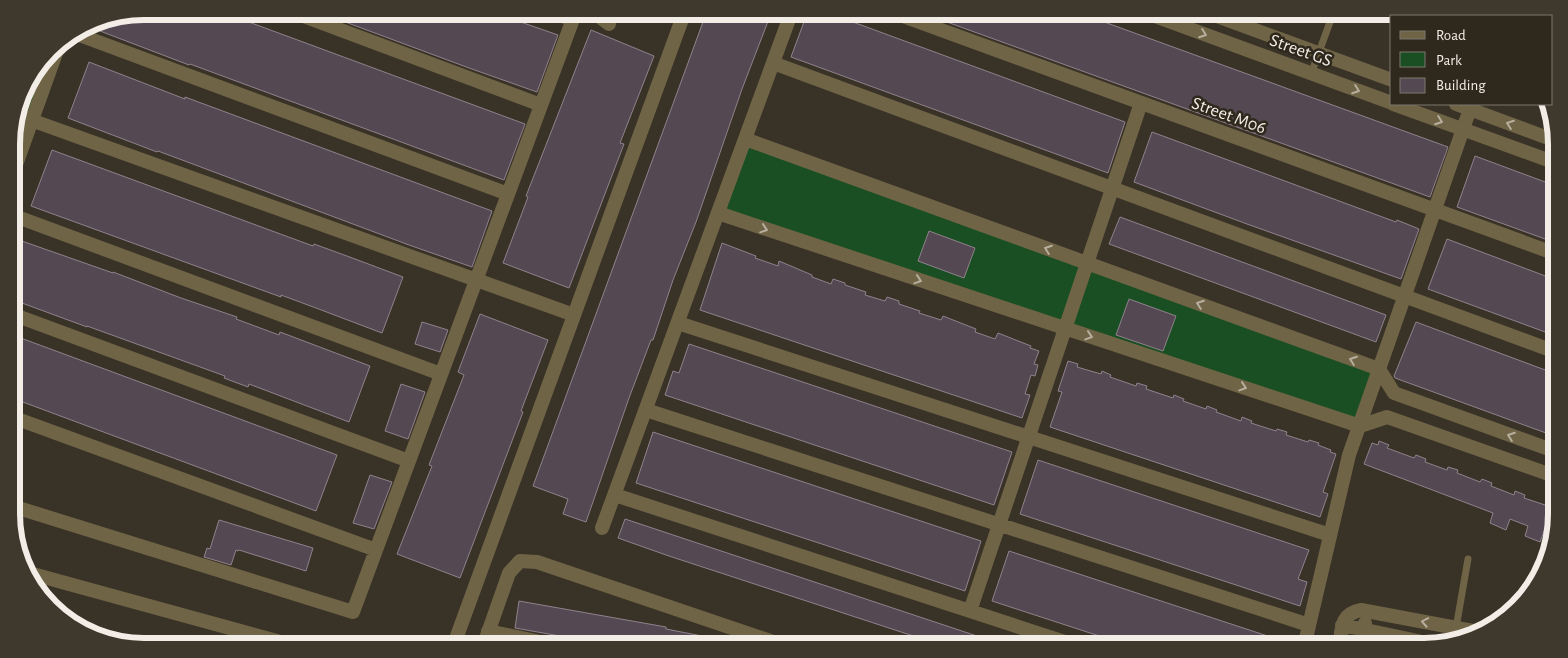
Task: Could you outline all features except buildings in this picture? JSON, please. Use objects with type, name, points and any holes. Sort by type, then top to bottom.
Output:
[{"type":"street","points":[[314,20],[541,105]]},
{"type":"street","points":[[20,508],[353,612],[573,20]]},
{"type":"street","points":[[604,20],[609,24]]},
{"type":"street","points":[[456,638],[682,20]]},
{"type":"street","points":[[602,528],[789,20]]},
{"type":"street","name":"Street M06","points":[[914,20],[1548,251]]},
{"type":"street","name":"Street GS","points":[[1180,20],[1311,74],[1390,103]]},
{"type":"street","name":"Street GS","points":[[1227,20],[1390,79]]},
{"type":"street","points":[[83,36],[508,194]]},
{"type":"street","points":[[20,154],[54,58]]},
{"type":"street","points":[[773,63],[1548,349]]},
{"type":"street","points":[[970,611],[1141,103]]},
{"type":"street","name":"Street GS","points":[[1395,105],[1548,159]]},
{"type":"street","points":[[1459,105],[1548,138]]},
{"type":"street","points":[[1306,638],[1349,455],[1470,109]]},
{"type":"street","points":[[23,117],[574,315]]},
{"type":"street","points":[[745,139],[1379,369],[1394,393],[1548,449]]},
{"type":"street","points":[[718,213],[1360,426],[1387,417],[1548,474]]},
{"type":"street","points":[[20,218],[441,374]]},
{"type":"street","points":[[20,317],[409,461]]},
{"type":"street","points":[[678,323],[1330,535]]},
{"type":"street","points":[[646,410],[1309,625]]},
{"type":"street","points":[[20,420],[376,550]]},
{"type":"street","points":[[614,495],[1055,638]]},
{"type":"street","points":[[486,638],[509,573],[520,561],[537,562],[759,638]]},
{"type":"street","points":[[36,575],[266,638]]},
{"type":"street","points":[[1340,638],[1343,620],[1351,612],[1361,610],[1468,630]]},
{"type":"street","points":[[1361,638],[1367,612]]},
{"type":"street","points":[[1342,626],[1402,638]]},
{"type":"street","points":[[1446,636],[1451,627]]},
{"type":"street","points":[[488,631],[521,638]]},
{"type":"lane","points":[[1311,74],[1331,20]]},
{"type":"lane","points":[[1451,627],[1468,558]]},
{"type":"green space","points":[[50,63],[32,120],[23,117],[29,96]]},
{"type":"green space","points":[[745,139],[1379,369],[1360,426],[718,213]]}]
